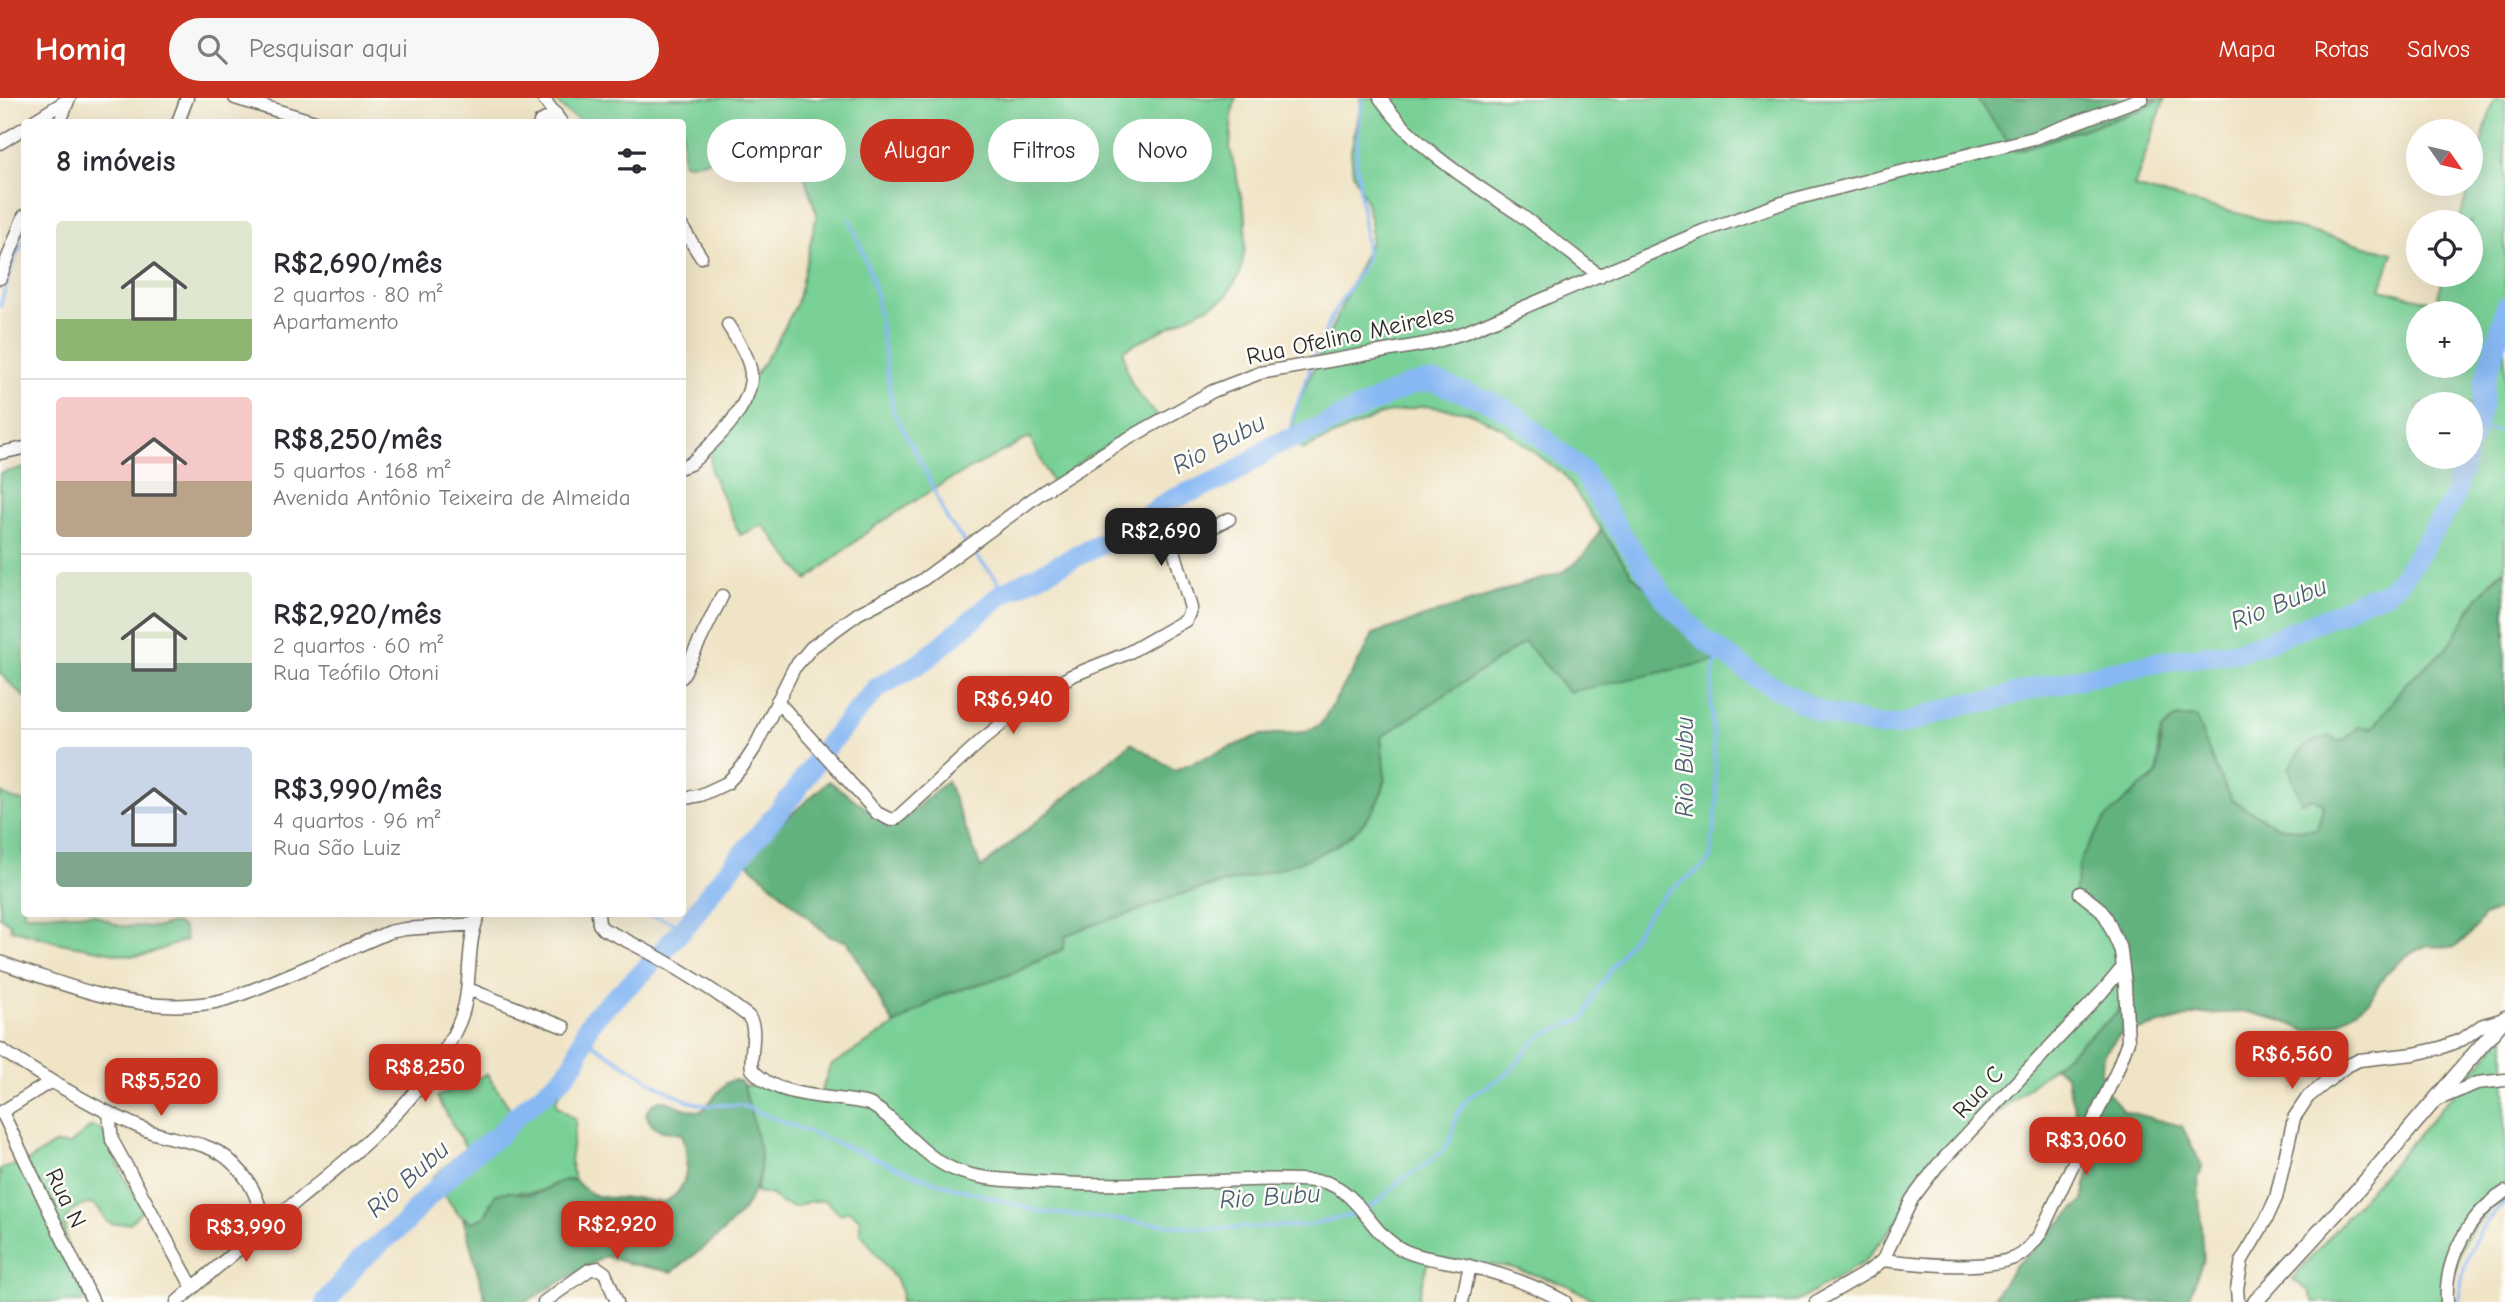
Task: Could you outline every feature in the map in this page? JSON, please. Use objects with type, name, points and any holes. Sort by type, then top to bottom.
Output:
[{"type":"main road","points":[[2255,1302],[2505,1019]]},
{"type":"street","points":[[37,119],[69,98]]},
{"type":"street","points":[[61,119],[69,98]]},
{"type":"street","points":[[179,119],[187,98]]},
{"type":"street","points":[[235,98],[295,119]]},
{"type":"street","points":[[543,98],[559,118]]},
{"type":"street","points":[[1380,98],[1405,130],[1439,160],[1537,227],[1600,276]]},
{"type":"street","name":"Rua Ofelino Meireles","points":[[686,798],[701,795],[727,783],[742,767],[754,749],[794,668],[812,647],[831,632],[921,580],[1041,493],[1115,446],[1213,391],[1272,371],[1432,343],[1466,332],[1703,231],[1791,200],[2034,138],[2142,98]]},
{"type":"street","points":[[0,143],[21,130]]},
{"type":"street","points":[[0,278],[6,250],[21,222]]},
{"type":"street","points":[[686,233],[701,257]]},
{"type":"street","points":[[686,466],[726,431],[744,400],[751,377],[748,360],[729,324]]},
{"type":"street","points":[[0,453],[21,449]]},
{"type":"street","points":[[777,701],[877,813],[891,820],[897,818],[982,740],[1032,699],[1071,676],[1128,653],[1186,620],[1191,608],[1173,547],[1229,519]]},
{"type":"street","points":[[686,669],[722,596]]},
{"type":"street","points":[[1816,1302],[1883,1260],[1921,1264],[1997,1263],[2021,1254],[2032,1244],[2083,1145],[2125,1052],[2129,1033],[2123,967],[2117,941],[2099,908],[2080,894]]},
{"type":"street","points":[[598,917],[603,929],[673,965],[752,1020],[752,1069],[761,1079],[783,1090],[869,1104],[877,1108],[909,1138],[954,1170],[1010,1180],[1079,1184],[1231,1180],[1325,1182],[1352,1197],[1387,1238],[1403,1251],[1470,1266],[1538,1289],[1565,1302]]},
{"type":"street","points":[[0,962],[91,993],[133,1002],[202,1004],[231,999],[389,932],[477,919],[468,989],[460,1021],[448,1045],[422,1083],[345,1162],[177,1302]]},
{"type":"street","name":"Rua C","points":[[1883,1260],[1907,1208],[1937,1166],[2123,967]]},
{"type":"street","points":[[468,989],[564,1027]]},
{"type":"street","points":[[2238,1302],[2237,1289],[2242,1260],[2276,1198],[2294,1118],[2308,1097],[2344,1067],[2359,1060],[2414,1054],[2440,1048],[2463,1039],[2481,1026],[2505,1019]]},
{"type":"street","points":[[0,1049],[50,1082],[109,1114],[149,1131],[212,1149],[226,1157],[253,1186],[265,1227]]},
{"type":"street","points":[[2434,1101],[2477,1083],[2505,1080]]},
{"type":"street","points":[[1,1113],[50,1082]]},
{"type":"street","name":"Rua N","points":[[1,1113],[93,1302]]},
{"type":"street","points":[[109,1114],[112,1140],[193,1288]]},
{"type":"street","points":[[2447,1302],[2450,1271],[2462,1240],[2477,1214],[2505,1192]]},
{"type":"street","points":[[1462,1302],[1470,1266]]},
{"type":"street","points":[[544,1302],[589,1270],[598,1268],[603,1270],[617,1302]]},
{"type":"green space","points":[[552,98],[1236,98],[1232,112],[1230,148],[1246,218],[1245,248],[1240,274],[1225,298],[1123,350],[1127,372],[1134,387],[1158,417],[1125,439],[1087,457],[1053,485],[1030,437],[945,482],[872,528],[807,580],[763,525],[740,535],[711,472],[710,443],[777,342],[797,303],[817,214],[806,182],[846,182],[846,119],[707,119],[707,160],[689,164],[686,164],[686,119],[579,119]]},
{"type":"green space","points":[[1360,98],[1976,98],[2015,151],[2139,111],[2165,98],[2134,187],[2393,253],[2381,289],[2428,301],[2406,301],[2406,378],[2483,378],[2483,301],[2437,301],[2441,287],[2483,287],[2483,210],[2462,210],[2466,196],[2483,196],[2483,137],[2494,98],[2505,98],[2505,569],[2495,577],[2469,610],[2464,625],[2448,647],[2405,684],[2373,728],[2358,727],[2346,739],[2337,742],[2301,801],[2312,798],[2324,803],[2317,829],[2278,827],[2232,800],[2216,769],[2196,717],[2174,718],[2168,724],[2159,739],[2156,774],[2142,785],[2110,936],[2135,980],[2116,1014],[1954,1150],[1864,1262],[1796,1302],[1598,1302],[1567,1285],[1510,1267],[1429,1258],[1417,1302],[900,1302],[902,1294],[896,1280],[860,1232],[860,1219],[849,1211],[840,1214],[825,1200],[794,1207],[780,1203],[772,1195],[756,1192],[760,1174],[744,1086],[757,1085],[787,1094],[819,1098],[830,1066],[943,995],[1012,974],[1063,949],[1065,936],[1081,928],[1182,894],[1310,858],[1375,808],[1384,786],[1381,737],[1525,641],[1724,659],[1633,576],[1564,475],[1504,429],[1468,412],[1425,406],[1382,414],[1302,450],[1298,445],[1293,430],[1296,408],[1371,241],[1371,222],[1365,198],[1353,173],[1351,151],[1361,105]]},
{"type":"green space","points":[[1976,98],[2158,98],[2139,111],[2015,151]]},
{"type":"green space","points":[[21,469],[21,694],[0,673],[0,473]]},
{"type":"green space","points":[[1601,529],[1633,576],[1724,659],[1569,692],[1525,642],[1381,737],[1385,773],[1383,789],[1364,822],[1344,840],[1292,865],[1181,894],[1133,913],[1080,929],[1066,936],[1063,949],[1012,974],[943,995],[894,1025],[848,942],[829,936],[742,858],[829,781],[884,821],[898,824],[947,781],[981,868],[1131,743],[1175,770],[1260,735],[1304,732],[1320,725],[1373,634],[1564,571],[1581,559]]},
{"type":"green space","points":[[2505,569],[2505,907],[2484,916],[2468,937],[2452,948],[2428,945],[2407,955],[2385,975],[2369,1001],[2339,1022],[2307,1031],[2283,1021],[2248,1012],[2198,1014],[2119,1035],[2105,1053],[2100,1072],[2108,1093],[2124,1111],[2182,1126],[2202,1166],[2198,1180],[2203,1260],[2187,1302],[1991,1302],[2015,1266],[2083,1201],[2090,1163],[2083,1120],[2075,1112],[2066,1076],[2054,1066],[2116,1014],[2134,980],[2110,936],[2074,895],[2081,858],[2105,819],[2142,785],[2152,781],[2158,772],[2161,732],[2174,718],[2196,717],[2216,769],[2232,800],[2278,827],[2317,829],[2324,804],[2313,798],[2301,802],[2289,768],[2297,755],[2305,746],[2316,740],[2330,736],[2338,742],[2346,739],[2358,727],[2373,728],[2405,684],[2448,647],[2479,596]]},
{"type":"green space","points":[[0,793],[21,800],[21,917],[100,917],[119,926],[159,927],[174,923],[183,928],[186,940],[146,955],[131,956],[60,943],[11,929],[10,923],[0,917]]},
{"type":"green space","points":[[2505,1035],[2505,1200],[2489,1208],[2464,1242],[2444,1302],[2314,1302],[2309,1291],[2292,1279]]},
{"type":"green space","points":[[581,1064],[557,1098],[556,1105],[576,1120],[570,1161],[575,1180],[560,1182],[534,1192],[520,1191],[490,1203],[485,1217],[473,1222],[459,1215],[432,1178],[466,1148],[437,1097],[487,1074],[513,1113]]},
{"type":"green space","points":[[732,1080],[740,1081],[744,1086],[760,1155],[759,1175],[754,1192],[732,1223],[672,1272],[606,1256],[525,1302],[486,1302],[463,1218],[473,1222],[485,1217],[495,1195],[507,1192],[534,1194],[569,1180],[575,1180],[588,1192],[602,1197],[666,1201],[674,1196],[684,1181],[687,1162],[684,1142],[682,1134],[665,1132],[652,1125],[646,1113],[652,1105],[661,1100],[702,1111],[726,1083]]},
{"type":"green space","points":[[92,1126],[105,1133],[109,1139],[123,1175],[143,1209],[130,1223],[107,1222],[93,1204],[77,1208],[68,1216],[65,1229],[67,1244],[89,1302],[0,1302],[0,1169],[28,1161],[54,1144],[69,1145]]},
{"type":"waterway","points":[[1312,361],[1334,312],[1365,263],[1367,251],[1356,156],[1362,98]]},
{"type":"waterway","points":[[850,218],[871,275],[877,301],[893,411],[925,470],[947,519],[996,578],[1003,593]]},
{"type":"waterway","points":[[0,306],[12,265],[21,246]]},
{"type":"waterway","name":"Rio Bubu","points":[[2483,395],[2505,307]]},
{"type":"waterway","points":[[1288,440],[1293,416],[1310,369]]},
{"type":"waterway","name":"Rio Bubu","points":[[326,1302],[360,1260],[405,1223],[477,1150],[498,1136],[516,1116],[562,1078],[575,1062],[587,1028],[596,1015],[641,974],[689,922],[711,891],[795,792],[825,748],[877,688],[925,660],[1003,593],[1131,527],[1171,500],[1229,476],[1275,445],[1409,385],[1435,382],[1491,402],[1516,416],[1583,471],[1668,603],[1706,641],[1758,678],[1822,713],[1878,726],[1904,724],[1963,704],[1989,702],[2030,689],[2164,661],[2236,652],[2341,612],[2359,601],[2384,594],[2410,567],[2452,502],[2462,469]]},
{"type":"waterway","points":[[2483,430],[2505,431]]},
{"type":"waterway","name":"Rio Bubu","points":[[584,1038],[658,1086],[688,1101],[703,1105],[741,1105],[932,1181],[1042,1212],[1210,1229],[1310,1225],[1357,1214],[1379,1201],[1402,1179],[1420,1169],[1444,1149],[1452,1136],[1456,1116],[1469,1097],[1509,1073],[1534,1041],[1542,1035],[1585,1018],[1595,993],[1651,910],[1667,892],[1705,866],[1711,856],[1717,800],[1711,698],[1714,668],[1721,652]]},
{"type":"waterway","points":[[656,917],[685,926]]},
{"type":"waterway","points":[[2459,1302],[2463,1274],[2478,1234],[2505,1203]]}]
